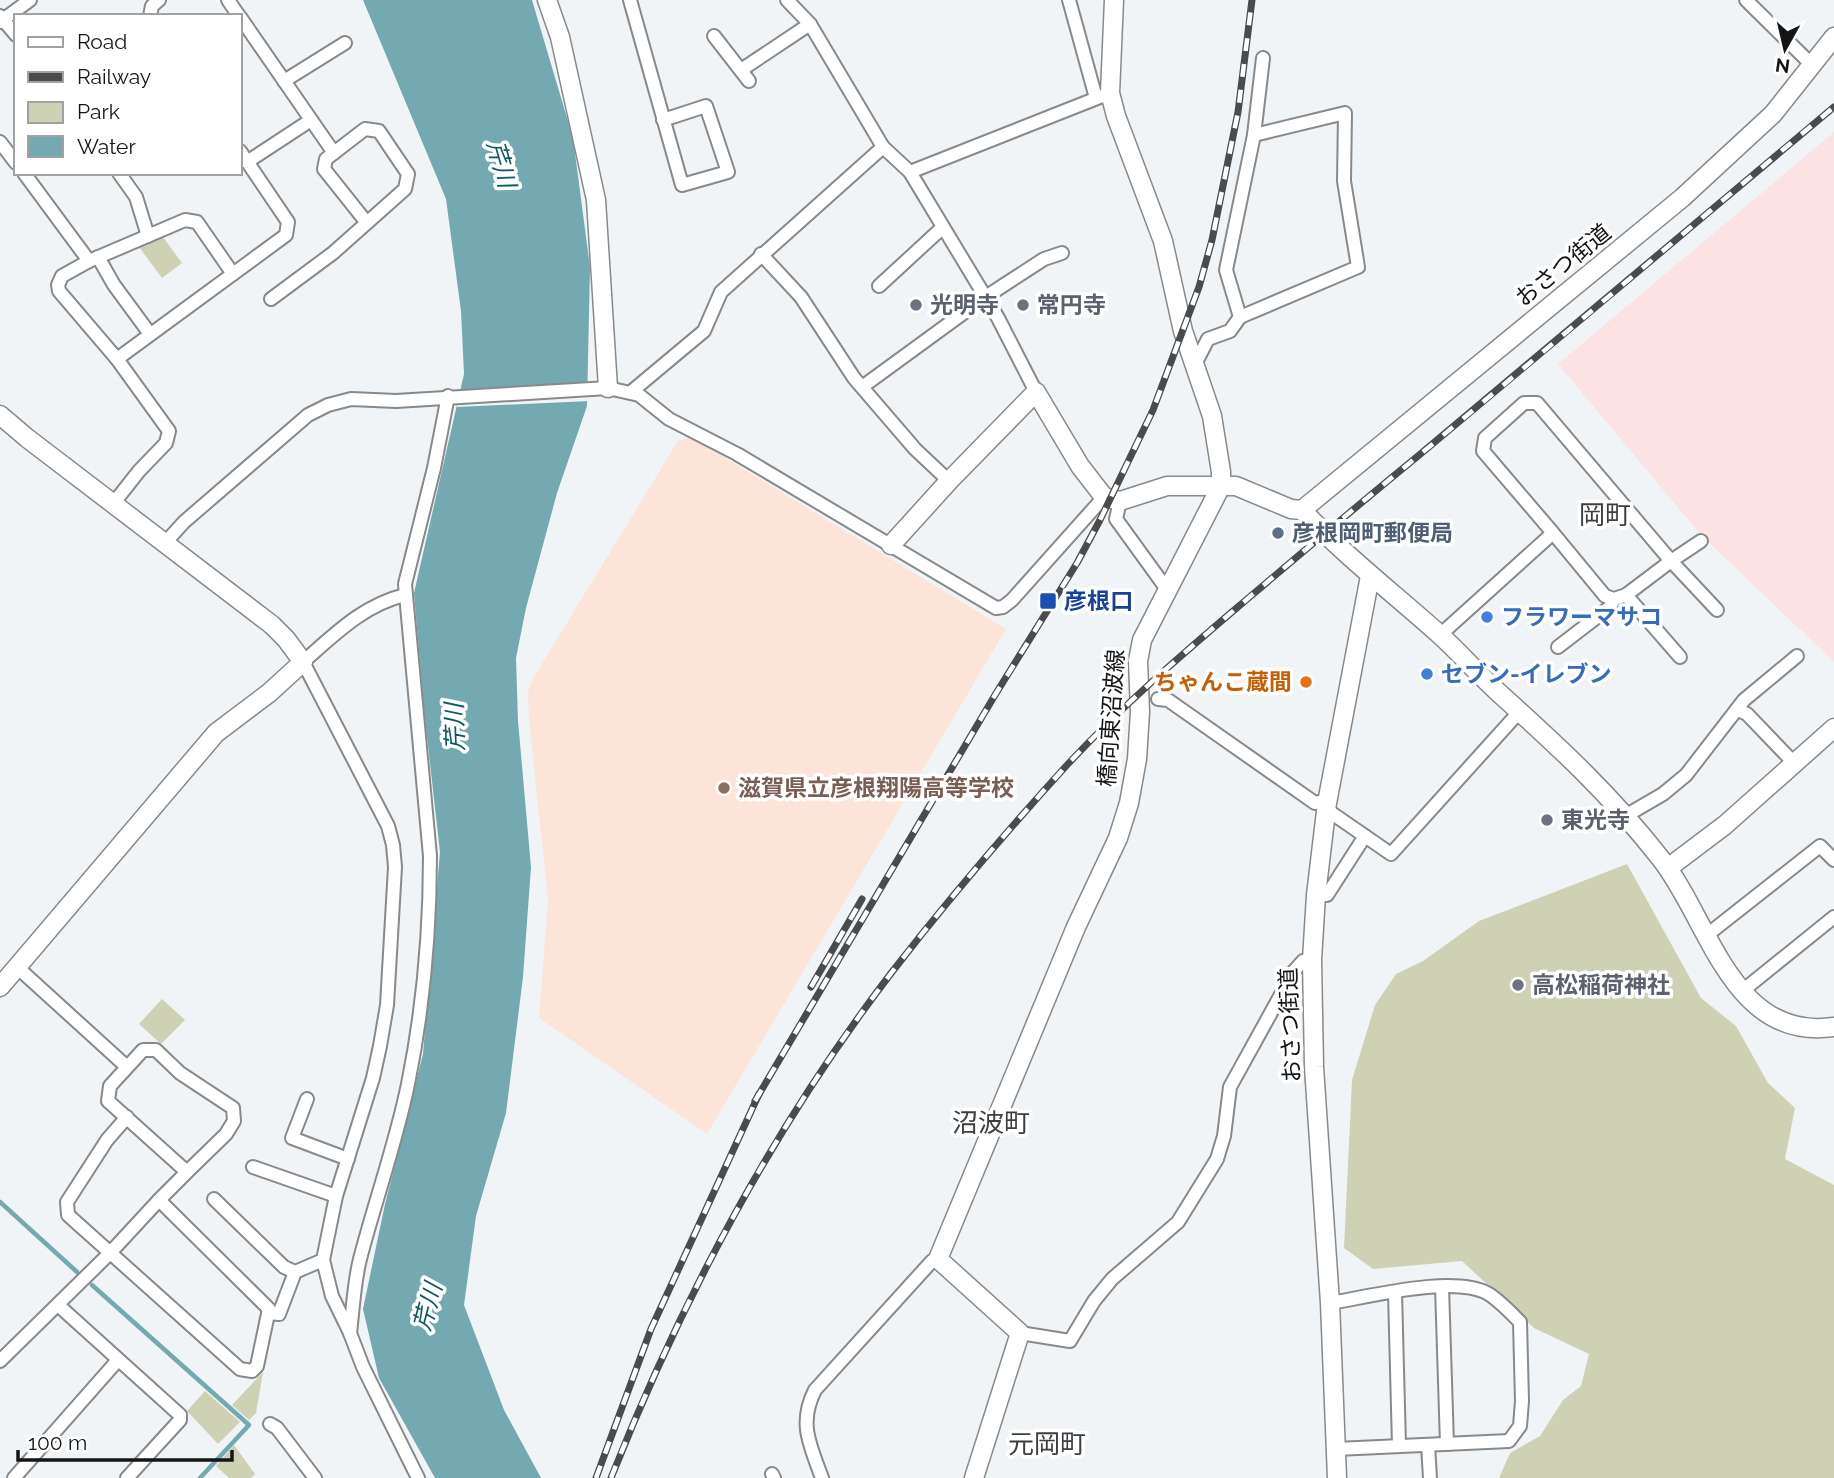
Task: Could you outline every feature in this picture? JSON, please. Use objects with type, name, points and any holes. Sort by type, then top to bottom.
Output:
[{"type":"street","points":[[14,33],[1,19],[30,0]]},
{"type":"street","points":[[547,0],[560,37],[596,200],[600,389]]},
{"type":"street","points":[[629,0],[663,120],[682,185],[728,172],[706,106],[663,120]]},
{"type":"street","points":[[787,0],[810,24],[883,147],[910,172],[998,318],[1036,391],[1080,466],[1112,499],[1116,519],[1166,588]]},
{"type":"street","points":[[1069,0],[1103,96],[1116,116],[1163,241],[1183,331],[1212,416],[1221,486]]},
{"type":"street","points":[[1103,96],[1114,0]]},
{"type":"street","points":[[1746,0],[1812,65]]},
{"type":"street","points":[[242,20],[334,153]]},
{"type":"street","points":[[714,36],[745,76],[810,24]]},
{"type":"street","name":"おさつ街道","points":[[1302,509],[1682,198],[1773,114],[1834,37]]},
{"type":"street","points":[[284,81],[345,43]]},
{"type":"street","points":[[1240,317],[1226,270],[1254,135],[1263,58]]},
{"type":"street","points":[[910,172],[1103,96]]},
{"type":"street","points":[[1195,364],[1208,339],[1230,331],[1240,317],[1358,267],[1344,181],[1345,113],[1254,135]]},
{"type":"street","points":[[117,359],[286,235],[288,222],[243,157],[311,120]]},
{"type":"street","points":[[271,299],[333,253],[367,223],[405,189],[408,174],[379,131],[365,129],[326,159],[324,169],[367,223]]},
{"type":"street","points":[[0,142],[14,160]]},
{"type":"street","points":[[631,392],[704,331],[721,292],[883,147]]},
{"type":"street","points":[[26,175],[150,334]]},
{"type":"street","points":[[120,175],[136,197],[148,236]]},
{"type":"street","points":[[113,504],[166,443],[169,431],[117,359],[60,290],[58,285],[62,276],[94,259],[185,220],[197,222],[233,274]]},
{"type":"street","points":[[879,286],[942,228]]},
{"type":"street","points":[[862,387],[984,298],[1044,260],[1062,253]]},
{"type":"street","points":[[761,254],[801,297],[862,387],[915,449],[948,481]]},
{"type":"street","points":[[165,543],[184,522],[308,415],[351,399],[396,401],[600,389],[631,392],[648,401],[669,419],[737,454],[996,608],[1013,600],[1112,499],[1167,486],[1236,486],[1286,508],[1302,509],[1329,539],[1440,635],[1595,781],[1668,868],[1741,992],[1762,1011],[1784,1022],[1811,1028],[1834,1027]]},
{"type":"street","points":[[891,545],[948,481],[1036,391]]},
{"type":"street","points":[[350,1333],[360,1261],[408,1086],[417,1032],[430,895],[430,856],[405,595],[409,563],[453,396]]},
{"type":"street","points":[[1679,657],[1620,597],[1605,596],[1483,451],[1485,438],[1524,403],[1537,403],[1671,561],[1717,610]]},
{"type":"street","points":[[0,415],[272,625],[286,639],[303,662],[388,826],[395,867],[387,1005],[373,1078],[336,1196],[323,1260],[332,1296],[363,1367],[418,1478]]},
{"type":"street","name":"橋向東沼波線","points":[[938,1259],[1076,927],[1118,838],[1129,803],[1137,759],[1140,712],[1138,661],[1142,640],[1166,588],[1221,486]]},
{"type":"street","points":[[1440,635],[1553,533]]},
{"type":"street","points":[[1558,647],[1620,597],[1701,541]]},
{"type":"street","name":"おさつ街道","points":[[1337,1478],[1314,1067],[1312,960],[1326,806],[1370,576]]},
{"type":"street","points":[[0,987],[216,733],[269,693],[355,617],[388,599],[405,595]]},
{"type":"street","points":[[1627,816],[1663,794],[1686,775],[1744,701],[1797,656]]},
{"type":"street","points":[[1158,699],[1168,700],[1315,803],[1326,806],[1333,814],[1391,854],[1520,711]]},
{"type":"street","points":[[1738,710],[1747,714],[1794,764]]},
{"type":"street","points":[[1668,868],[1725,825],[1834,729]]},
{"type":"street","points":[[1316,895],[1327,895],[1365,836]]},
{"type":"street","points":[[1707,935],[1820,846],[1834,860]]},
{"type":"street","points":[[1741,992],[1834,917]]},
{"type":"street","points":[[822,1478],[808,1438],[806,1407],[815,1390],[932,1261],[938,1259],[1020,1333],[1070,1341],[1094,1301],[1112,1279],[1178,1223],[1217,1159],[1224,1136],[1230,1087],[1294,971],[1303,961],[1312,960]]},
{"type":"street","points":[[17,967],[127,1067]]},
{"type":"street","points":[[0,1361],[110,1254],[226,1133],[234,1121],[233,1108],[180,1073],[156,1050],[143,1050],[110,1086],[108,1101],[187,1172]]},
{"type":"street","points":[[307,1099],[292,1138],[348,1159]]},
{"type":"street","points":[[127,1117],[107,1140],[67,1202],[68,1215],[240,1369],[252,1371],[257,1366],[269,1309],[159,1200]]},
{"type":"street","points":[[253,1167],[336,1196]]},
{"type":"street","points":[[214,1199],[284,1267],[295,1272]]},
{"type":"street","points":[[268,1313],[279,1314],[295,1272],[323,1260]]},
{"type":"street","points":[[1329,1303],[1462,1285],[1486,1293],[1520,1322],[1520,1426],[1509,1441],[1336,1449]]},
{"type":"street","points":[[1442,1287],[1447,1444]]},
{"type":"street","points":[[1395,1292],[1399,1446]]},
{"type":"street","points":[[58,1305],[180,1415],[180,1420],[127,1478]]},
{"type":"street","points":[[974,1478],[1020,1333]]},
{"type":"street","points":[[15,1478],[118,1360]]},
{"type":"street","points":[[270,1424],[278,1428],[316,1478]]},
{"type":"street","points":[[1428,1445],[1430,1478]]},
{"type":"shaded area","points":[[1834,132],[1834,662],[1700,534],[1558,364]]},
{"type":"shaded area","name":"滋賀県立彦根翔陽高等学校","points":[[691,437],[1006,629],[707,1134],[539,1018],[548,900],[528,692],[532,680],[678,441]]},
{"type":"green space","points":[[163,237],[182,263],[162,278],[139,247]]},
{"type":"green space","points":[[1627,864],[1701,998],[1736,1026],[1768,1083],[1795,1108],[1785,1159],[1834,1185],[1834,1478],[1499,1478],[1510,1453],[1540,1436],[1563,1400],[1581,1386],[1589,1354],[1534,1328],[1462,1261],[1373,1269],[1344,1248],[1352,1080],[1375,1005],[1396,974],[1423,961],[1479,921]]},
{"type":"green space","points":[[162,999],[185,1020],[161,1044],[139,1024]]},
{"type":"green space","points":[[263,1372],[256,1413],[249,1420],[232,1405]]},
{"type":"green space","points":[[205,1391],[240,1422],[218,1444],[187,1411]]},
{"type":"green space","points":[[234,1445],[255,1474],[251,1478],[229,1478],[216,1466]]},
{"type":"water","name":"芹川","points":[[363,0],[532,0],[573,138],[590,267],[587,406],[557,493],[526,608],[516,658],[518,721],[531,867],[523,977],[506,1113],[476,1216],[464,1305],[504,1410],[541,1478],[435,1478],[379,1378],[363,1309],[385,1204],[423,1054],[440,852],[414,593],[464,374],[461,311],[446,199]]},
{"type":"pier","points":[[591,385],[590,401],[457,407],[459,391]]},
{"type":"waterway","points":[[0,1202],[77,1272]]},
{"type":"waterway","points":[[92,1285],[249,1425],[200,1478]]},
{"type":"railway","points":[[755,1101],[995,695],[1077,563],[1153,410],[1199,287],[1212,240],[1238,112],[1252,0]]},
{"type":"railway","points":[[611,1478],[668,1345],[700,1280],[734,1216],[808,1091],[913,945],[1044,790],[1108,723],[1194,644],[1834,107]]},
{"type":"railway","points":[[811,987],[862,899]]},
{"type":"railway","points":[[596,1478],[651,1329],[759,1094]]},
{"type":"place","name":"光明寺","points":[[916,305]]},
{"type":"place","name":"常円寺","points":[[1023,305]]},
{"type":"place","name":"彦根岡町郵便局","points":[[1278,533]]},
{"type":"place","name":"彦根口","points":[[1048,601]]},
{"type":"place","name":"フラワーマサコ","points":[[1487,617]]},
{"type":"place","name":"セブン-イレブン","points":[[1427,674]]},
{"type":"place","name":"ちゃんこ蔵間","points":[[1306,682]]},
{"type":"place","name":"滋賀県立彦根翔陽高等学校","points":[[724,788]]},
{"type":"place","name":"東光寺","points":[[1547,820]]},
{"type":"place","name":"高松稲荷神社","points":[[1518,985]]},
{"type":"district","name":"岡町","points":[[1605,515]]},
{"type":"district","name":"沼波町","points":[[991,1123]]},
{"type":"district","name":"元岡町","points":[[1047,1444]]}]
